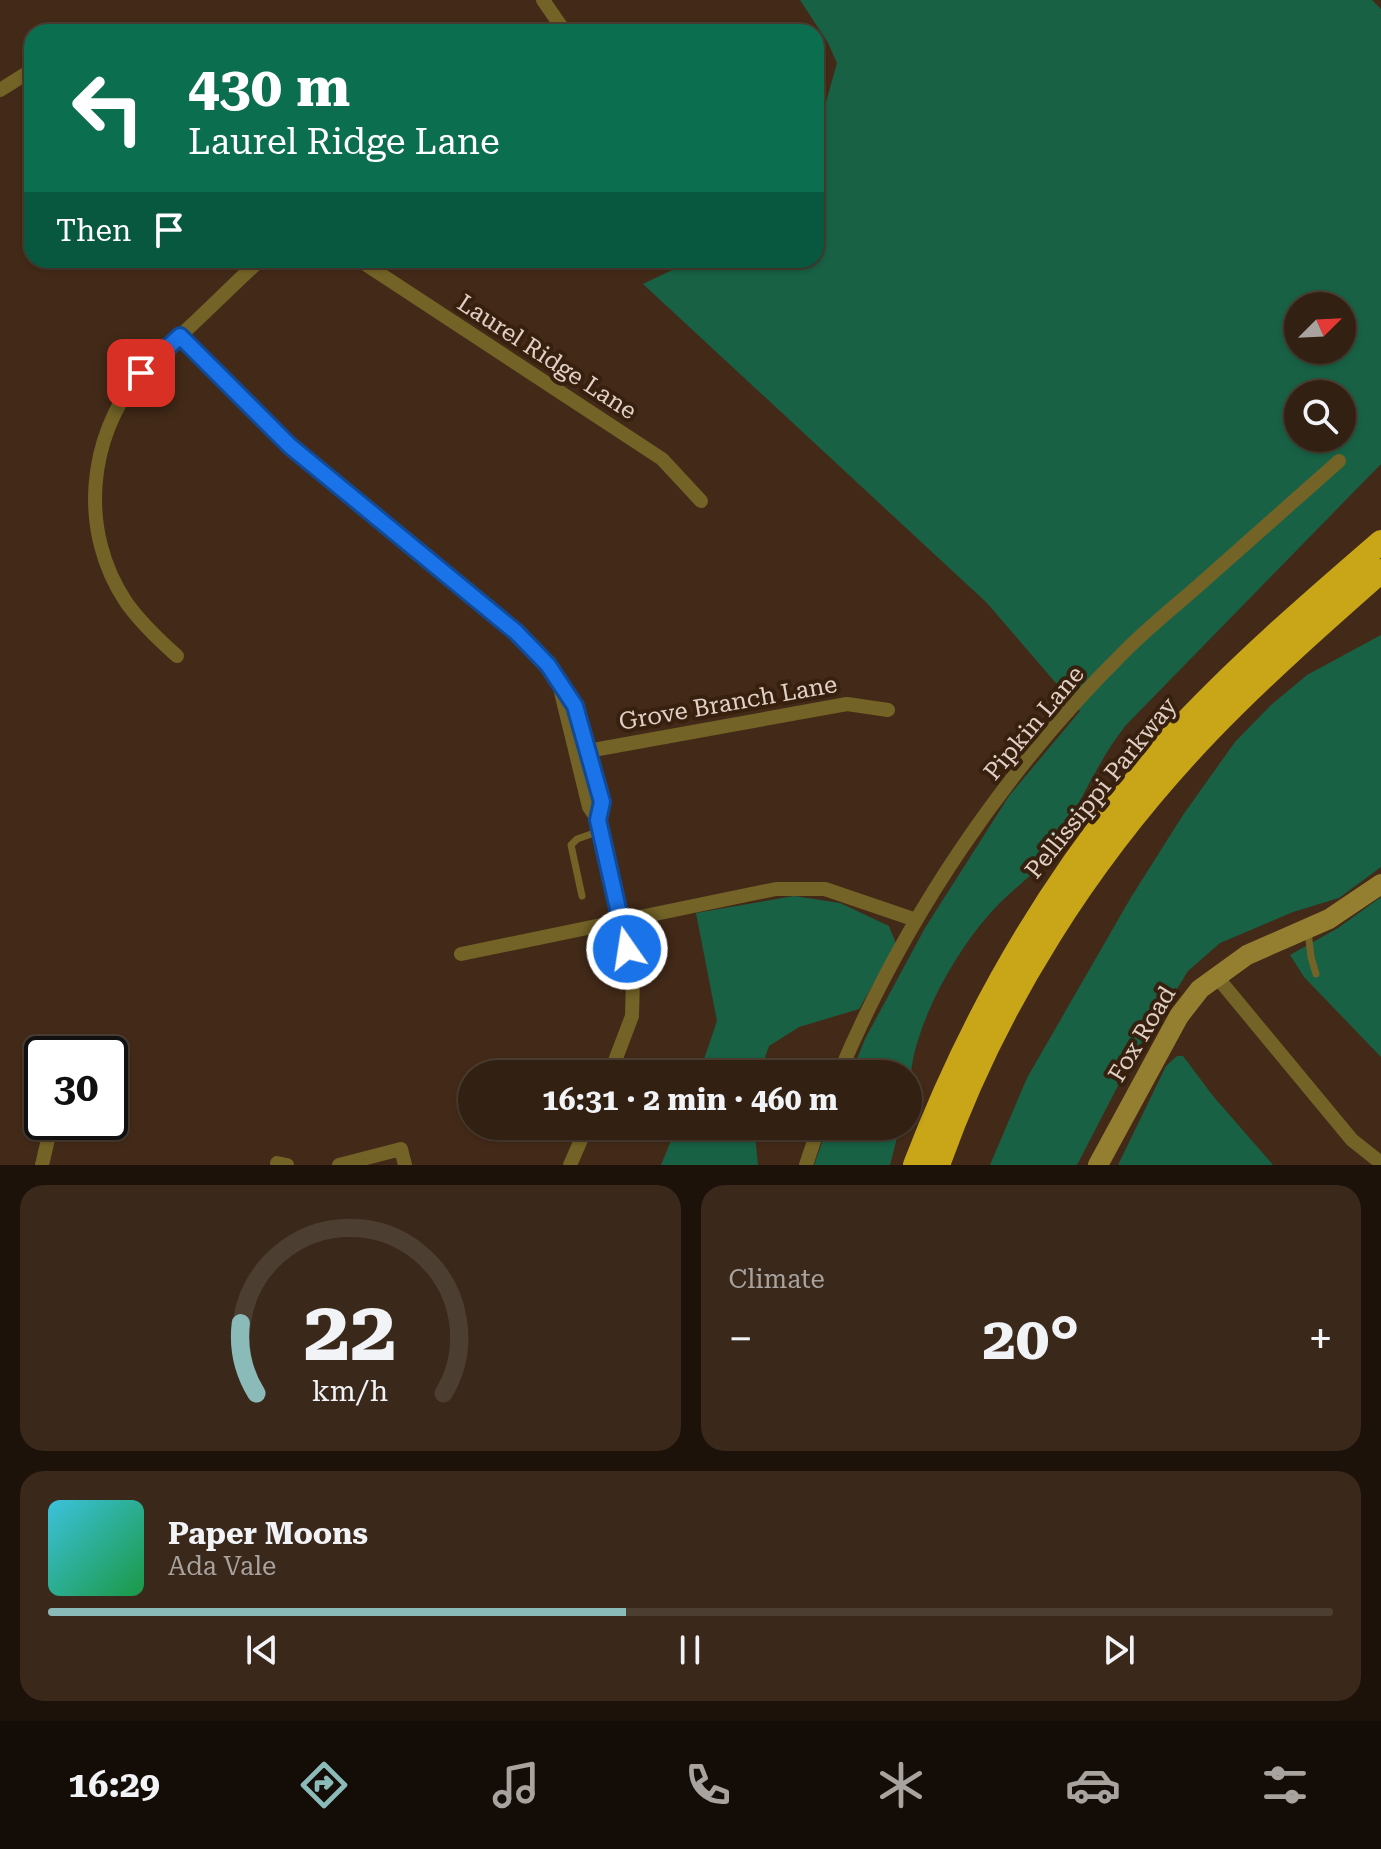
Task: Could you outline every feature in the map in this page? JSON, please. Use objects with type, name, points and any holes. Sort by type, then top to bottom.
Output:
[{"type":"highway","name":"Pellissippi Parkway","points":[[915,1165],[945,1089],[1004,971],[1089,839],[1167,742],[1302,611],[1381,542]]},
{"type":"highway","name":"Pellissippi Parkway","points":[[938,1165],[1000,1019],[1041,949],[1110,848],[1207,733],[1269,671],[1381,571]]},
{"type":"street","points":[[543,0],[560,24]]},
{"type":"street","points":[[0,90],[24,75]]},
{"type":"street","points":[[177,656],[126,602],[107,565],[96,524],[93,485],[99,454],[114,411],[141,373],[252,268]]},
{"type":"street","name":"Laurel Ridge Lane","points":[[371,268],[662,459],[701,501]]},
{"type":"street","points":[[180,336],[290,446],[516,632],[548,665],[575,706],[582,752],[602,802],[599,826],[633,978],[632,1016],[615,1060]]},
{"type":"street","name":"Pipkin Lane","points":[[845,1060],[861,1023],[916,920],[965,845],[1044,738],[1126,649],[1339,461]]},
{"type":"street","name":"Grove Branch Lane","points":[[582,752],[847,704],[888,710]]},
{"type":"street","name":"Fox Road","points":[[1098,1165],[1179,1016],[1200,989],[1247,955],[1329,919],[1381,884]]},
{"type":"street","points":[[461,954],[776,889],[825,889],[916,920]]},
{"type":"street","points":[[1217,977],[1352,1140],[1381,1163]]},
{"type":"street","points":[[42,1165],[48,1140]]},
{"type":"street","points":[[570,1165],[581,1140]]},
{"type":"street","points":[[806,1165],[814,1140]]},
{"type":"street","points":[[339,1165],[401,1149],[405,1165]]},
{"type":"lane","points":[[582,896],[571,845],[599,826]]},
{"type":"lane","points":[[1307,928],[1316,974]]},
{"type":"green space","points":[[800,0],[1372,0],[1381,9],[1381,464],[1126,725],[1104,756],[1048,855],[1002,900],[958,957],[927,1015],[913,1060],[857,1060],[925,928],[1009,796],[1080,711],[987,603],[643,284],[676,268],[824,268],[824,109],[837,63],[824,37],[824,24],[816,24]]},
{"type":"green space","points":[[1381,635],[1381,867],[1339,898],[1293,912],[1220,943],[1188,971],[1123,1076],[1077,1165],[990,1165],[1027,1078],[1130,899],[1183,815],[1235,742],[1271,705],[1307,675]]},
{"type":"green space","points":[[794,896],[840,903],[889,926],[896,944],[859,1009],[799,1027],[769,1046],[764,1060],[704,1060],[717,1021],[696,913]]},
{"type":"green space","points":[[1381,897],[1381,1057],[1304,977],[1290,955],[1338,928]]},
{"type":"green space","points":[[1177,1056],[1183,1056],[1273,1165],[1118,1165],[1166,1066]]},
{"type":"green space","points":[[671,1140],[755,1140],[758,1165],[661,1165]]},
{"type":"green space","points":[[823,1140],[896,1140],[890,1165],[814,1165]]},
{"type":"route","points":[[141,373],[180,336],[290,446],[516,632],[548,665],[575,706],[595,776],[602,802],[598,820],[627,949]]}]
